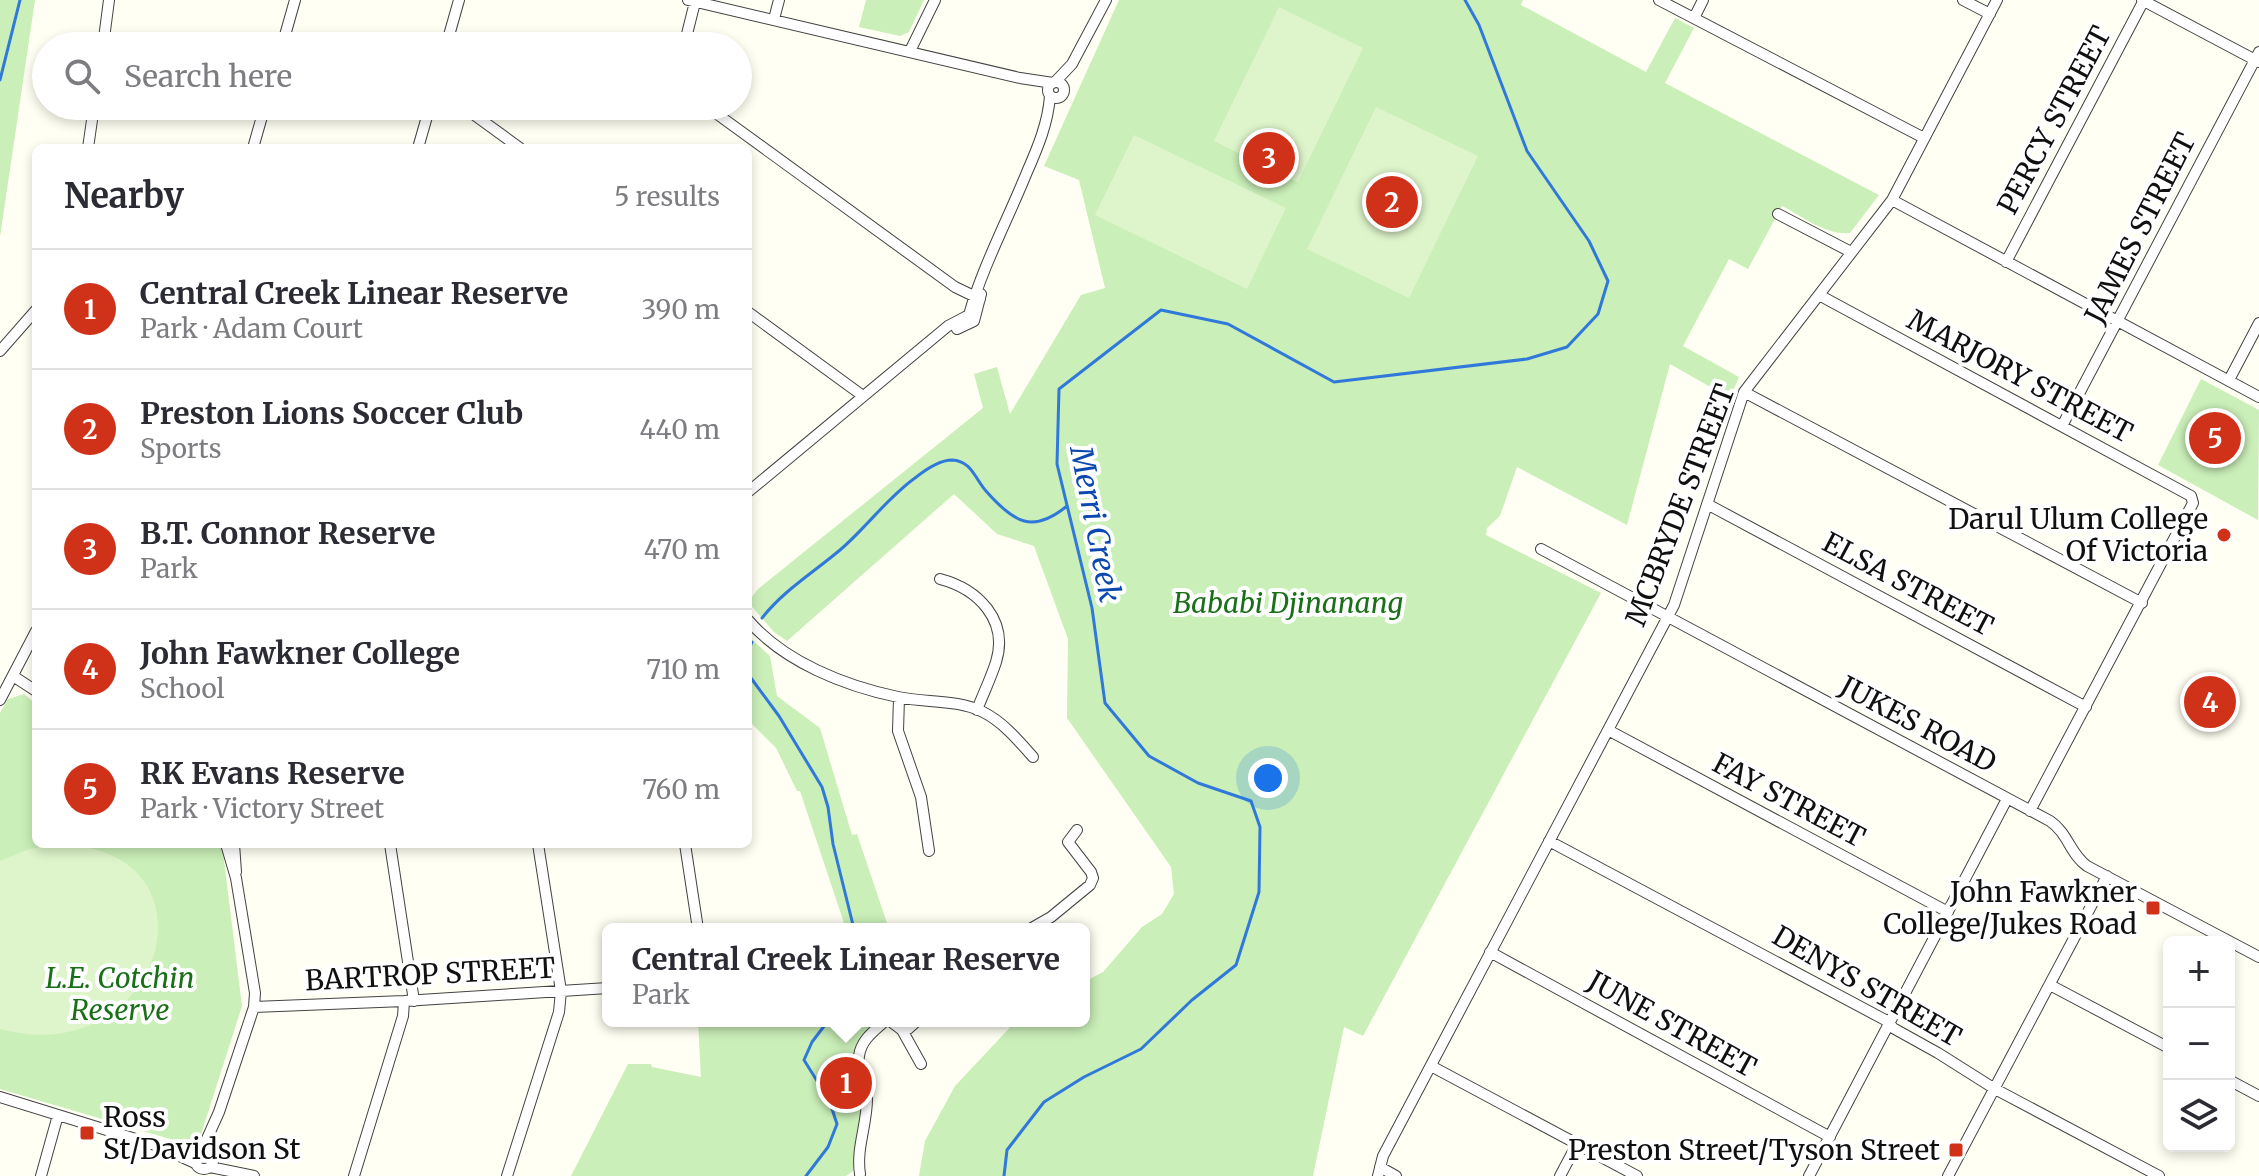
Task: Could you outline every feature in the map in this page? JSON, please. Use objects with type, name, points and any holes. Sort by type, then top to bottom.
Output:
[{"type":"street","points":[[105,32],[109,0]]},
{"type":"street","points":[[286,32],[295,0]]},
{"type":"street","points":[[450,32],[459,0]]},
{"type":"street","points":[[774,19],[779,0]]},
{"type":"street","points":[[910,51],[935,0]]},
{"type":"street","points":[[1046,125],[1052,88],[1072,64],[1106,0]]},
{"type":"street","points":[[1659,0],[1924,138]]},
{"type":"street","points":[[1694,18],[1703,0]]},
{"type":"street","points":[[1963,0],[1990,14]]},
{"type":"street","name":"MCBRYDE STREET","points":[[1379,1171],[1490,952],[1668,617],[1744,392],[1892,200],[1997,0]]},
{"type":"street","points":[[2143,0],[2258,58]]},
{"type":"street","name":"PERCY STREET","points":[[2006,262],[2143,0]]},
{"type":"street","points":[[686,32],[691,1],[1020,78],[1052,88],[1057,98],[1064,93]]},
{"type":"street","name":"JAMES STREET","points":[[2062,426],[2258,58]]},
{"type":"street","points":[[752,489],[940,336],[948,326],[969,315],[1046,125],[1068,87],[1072,64]]},
{"type":"street","points":[[89,144],[92,120]]},
{"type":"street","points":[[254,144],[261,120]]},
{"type":"street","points":[[419,144],[426,120]]},
{"type":"street","points":[[481,120],[514,144]]},
{"type":"street","points":[[725,120],[955,287],[976,297]]},
{"type":"street","points":[[1892,200],[2259,397]]},
{"type":"street","points":[[1778,214],[1851,252]]},
{"type":"street","name":"MARJORY STREET","points":[[1819,295],[2191,496],[2193,503],[2142,603]]},
{"type":"street","points":[[0,351],[32,315]]},
{"type":"street","points":[[752,315],[863,396]]},
{"type":"street","points":[[2229,380],[2259,323]]},
{"type":"street","points":[[1744,392],[2142,603],[2030,811]]},
{"type":"street","name":"ELSA STREET","points":[[1707,504],[2086,707]]},
{"type":"street","name":"JUKES ROAD","points":[[1541,549],[2050,821],[2062,832],[2081,862],[2259,957]]},
{"type":"street","points":[[940,579],[972,592],[984,602],[997,626],[996,662],[977,710]]},
{"type":"street","points":[[752,624],[769,642],[843,680],[899,698],[977,710],[1005,727],[1033,757]]},
{"type":"street","points":[[0,700],[32,639]]},
{"type":"street","points":[[13,676],[32,688]]},
{"type":"street","points":[[899,698],[898,731],[921,797],[929,851]]},
{"type":"street","name":"FAY STREET","points":[[1608,730],[1948,912]]},
{"type":"street","points":[[1809,1176],[2007,799]]},
{"type":"street","points":[[1040,923],[1090,885],[1093,878],[1065,842],[1077,830]]},
{"type":"street","name":"DENYS STREET","points":[[1549,841],[1889,1022],[1893,1028],[1995,1089],[2159,1176]]},
{"type":"street","points":[[203,1164],[254,1007],[255,993],[232,848]]},
{"type":"street","points":[[354,1176],[409,1001],[390,848]]},
{"type":"street","points":[[507,1176],[559,1012],[561,991],[539,848]]},
{"type":"street","points":[[686,848],[697,923]]},
{"type":"street","points":[[1948,1176],[2107,876]]},
{"type":"street","name":"JUNE STREET","points":[[1490,952],[1830,1137]]},
{"type":"street","points":[[2050,985],[2163,1045]]},
{"type":"street","name":"BARTROP STREET","points":[[254,1007],[602,988]]},
{"type":"street","points":[[860,1174],[858,1152],[867,1099],[859,1055],[870,1033],[878,1027]]},
{"type":"street","points":[[897,1027],[902,1030],[921,1064]]},
{"type":"street","points":[[902,1030],[907,1027]]},
{"type":"street","points":[[1431,1066],[1637,1176]]},
{"type":"street","points":[[2235,1083],[2259,1096]]},
{"type":"street","points":[[0,1097],[155,1145],[203,1164],[254,1176]]},
{"type":"street","points":[[41,1176],[58,1115]]},
{"type":"street","points":[[1560,1176],[1577,1144]]},
{"type":"street","points":[[1379,1171],[1396,1176]]},
{"type":"green space","points":[[0,0],[35,0],[0,237]]},
{"type":"green space","points":[[866,0],[924,0],[909,32],[900,36],[859,27]]},
{"type":"green space","name":"Bababi Djinanang","points":[[1119,0],[1523,0],[1521,5],[1646,72],[1675,18],[1694,28],[1665,83],[1879,195],[1850,233],[1824,228],[1782,206],[1748,269],[1729,259],[1683,346],[1739,377],[1730,398],[1670,364],[1627,525],[1517,467],[1500,516],[1487,528],[1486,535],[1601,593],[1363,1036],[1344,1027],[1313,1176],[919,1176],[925,1141],[955,1086],[1010,1027],[1090,1027],[1090,979],[1103,972],[1142,927],[1162,914],[1174,894],[1171,867],[1067,718],[1068,639],[1034,546],[997,534],[954,494],[787,641],[774,632],[752,607],[752,597],[758,589],[983,408],[974,374],[997,367],[1010,414],[1081,295],[1105,288],[1079,180],[1044,166]]},
{"type":"green space","points":[[1279,7],[1363,48],[1298,182],[1214,141]]},
{"type":"green space","points":[[1376,107],[1478,156],[1409,298],[1307,249]]},
{"type":"green space","points":[[1134,135],[1286,208],[1247,289],[1095,215]]},
{"type":"green space","points":[[2201,379],[2259,410],[2258,520],[2158,465]]},
{"type":"green space","points":[[752,640],[770,656],[777,696],[820,728],[852,835],[857,834],[887,923],[844,923],[800,791],[797,791],[776,748],[752,724]]},
{"type":"green space","name":"L.E. Cotchin Reserve","points":[[24,694],[32,701],[32,848],[222,848],[242,1006],[197,1147],[0,1089],[0,713],[8,699]]},
{"type":"green space","points":[[73,848],[109,854],[142,879],[157,913],[155,952],[137,989],[105,1018],[60,1033],[0,1029],[0,861],[29,849]]},
{"type":"green space","points":[[698,1027],[873,1027],[861,1040],[863,1102],[853,1171],[846,1176],[571,1176],[628,1064],[651,1064],[652,1067],[701,1077]]},
{"type":"waterway","points":[[0,80],[20,0]]},
{"type":"waterway","name":"Merri Creek","points":[[1004,1176],[1007,1150],[1044,1102],[1084,1077],[1141,1049],[1192,1000],[1236,965],[1259,892],[1260,827],[1251,801],[1198,783],[1149,756],[1105,703],[1092,608],[1057,464],[1059,389],[1161,310],[1228,324],[1334,382],[1527,359],[1567,347],[1598,314],[1608,281],[1589,241],[1527,151],[1479,25],[1465,0]]},
{"type":"waterway","points":[[762,618],[789,590],[850,541],[905,486],[942,462],[952,460],[964,464],[996,502],[1024,521],[1044,520],[1067,506]]},
{"type":"waterway","points":[[752,679],[779,716],[822,787],[853,923]]},
{"type":"waterway","points":[[806,1176],[828,1147],[837,1124],[829,1100],[804,1060],[823,1027]]},
{"type":"place","name":"B.T. Connor Reserve","points":[[1269,158]]},
{"type":"place","name":"Preston Lions Soccer Club","points":[[1392,202]]},
{"type":"place","name":"RK Evans Reserve","points":[[2215,438]]},
{"type":"place","name":"Darul Ulum College Of Victoria","points":[[2224,535]]},
{"type":"place","name":"John Fawkner College","points":[[2210,702]]},
{"type":"place","name":"John Fawkner College/Jukes Road","points":[[2153,908]]},
{"type":"place","name":"Central Creek Linear Reserve","points":[[846,1083]]},
{"type":"place","name":"Ross St/Davidson St","points":[[87,1133]]},
{"type":"place","name":"Preston Street/Tyson Street","points":[[1956,1150]]}]
